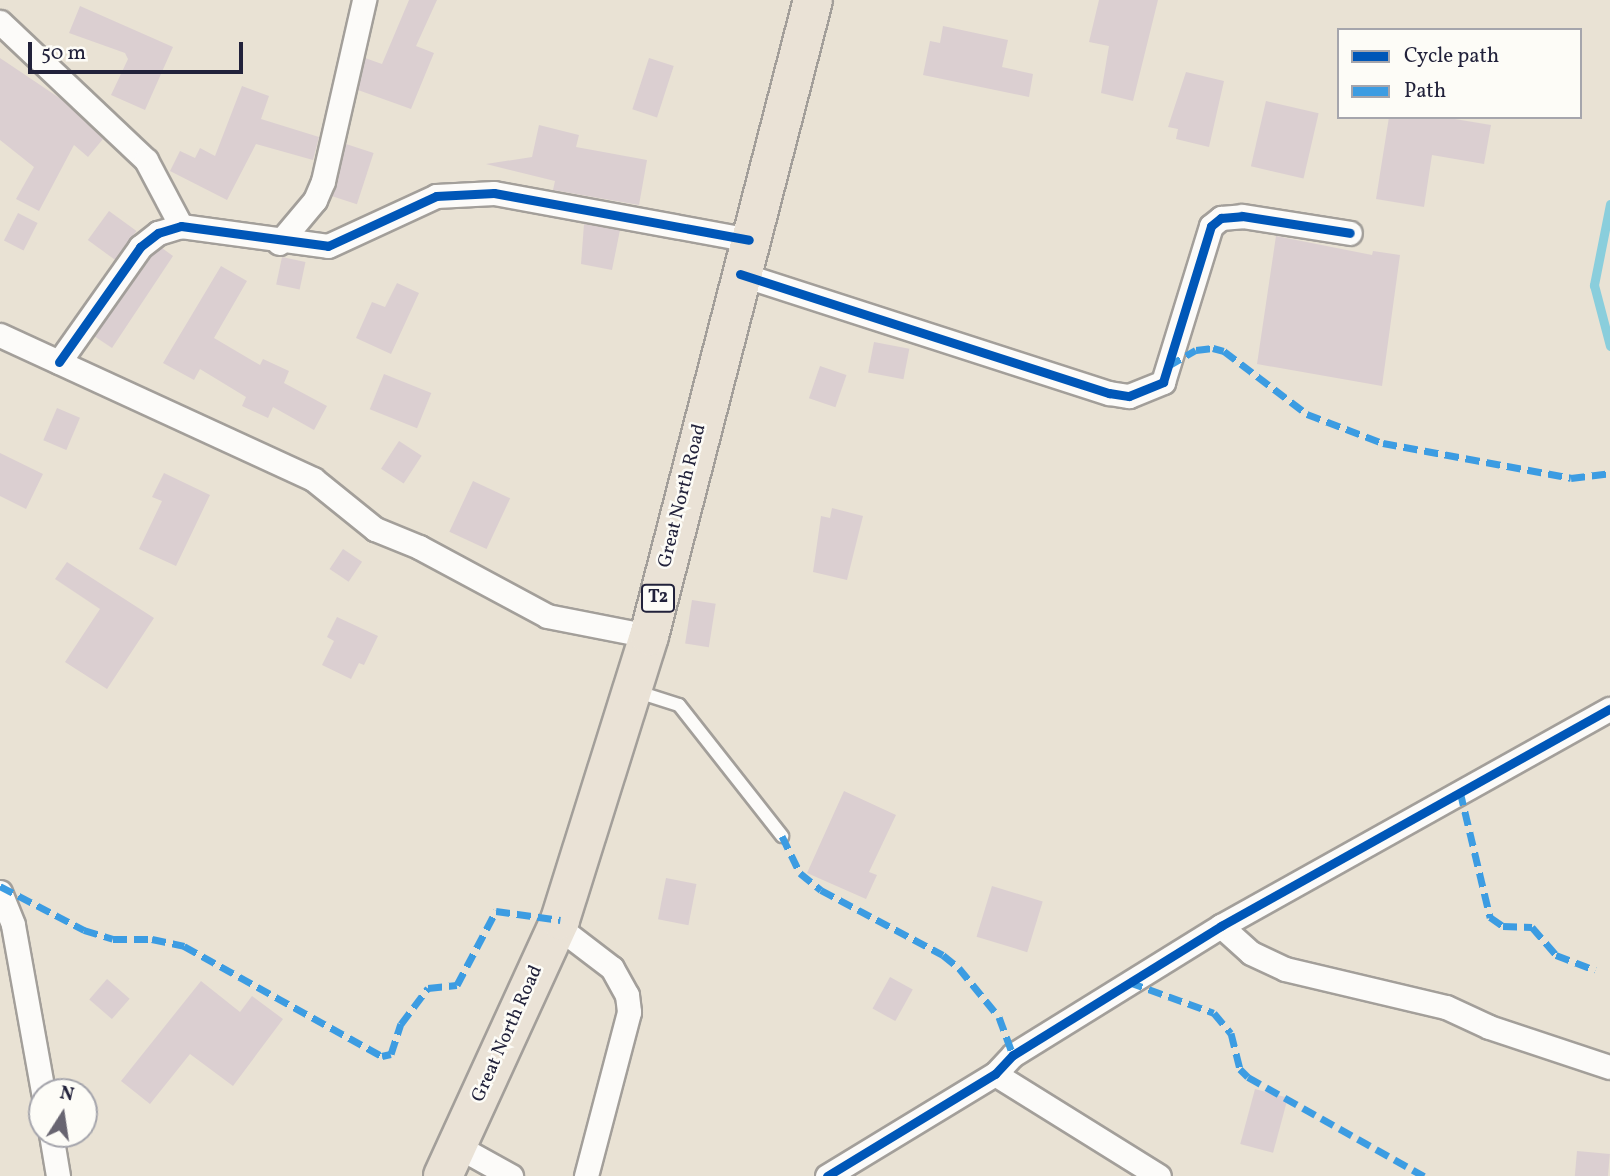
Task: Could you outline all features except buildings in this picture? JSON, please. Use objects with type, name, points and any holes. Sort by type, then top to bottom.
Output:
[{"type":"highway","name":"Great North Road","points":[[450,1161],[557,926],[649,636],[813,0]]},
{"type":"street","points":[[279,243],[315,200],[323,181],[365,0]]},
{"type":"street","points":[[0,22],[146,160],[181,226]]},
{"type":"street","points":[[59,362],[139,247],[159,233],[181,226],[279,243],[328,246],[436,196],[494,193],[745,257],[1109,393],[1129,396],[1163,382],[1211,226],[1221,218],[1241,216],[1350,233]]},
{"type":"street","points":[[0,335],[313,479],[375,529],[419,547],[547,616],[649,636]]},
{"type":"street","points":[[827,1176],[995,1074],[1013,1055],[1221,926],[1610,709]]},
{"type":"street","points":[[0,892],[13,925],[40,1078]]},
{"type":"street","points":[[557,926],[602,956],[620,981],[629,1012],[586,1176]]},
{"type":"street","points":[[1221,926],[1251,953],[1285,969],[1446,1007],[1489,1027],[1609,1067]]},
{"type":"street","points":[[995,1074],[1159,1176]]},
{"type":"street","points":[[53,1148],[58,1176]]},
{"type":"street","points":[[450,1161],[511,1176]]},
{"type":"lane","points":[[631,690],[679,705],[782,836]]},
{"type":"waterway","points":[[1610,204],[1594,285],[1610,346]]},
{"type":"marked path","points":[[1168,366],[1196,350],[1213,348],[1224,351],[1307,414],[1383,443],[1571,478],[1610,473]]},
{"type":"marked path","points":[[1460,791],[1490,917],[1503,926],[1532,927],[1556,955],[1595,970]]},
{"type":"marked path","points":[[782,836],[800,873],[821,890],[943,955],[959,968],[999,1017],[1013,1055]]},
{"type":"marked path","points":[[0,886],[84,930],[113,939],[152,939],[184,946],[382,1056],[391,1054],[401,1024],[428,988],[457,985],[496,911],[560,920]]},
{"type":"marked path","points":[[1129,982],[1214,1013],[1231,1033],[1240,1069],[1248,1077],[1424,1176]]},
{"type":"cycle path","points":[[59,362],[140,247],[158,233],[181,226],[328,246],[436,196],[494,193],[749,240]]},
{"type":"cycle path","points":[[740,274],[1109,393],[1129,396],[1163,382],[1211,226],[1221,218],[1242,216],[1350,233]]},
{"type":"cycle path","points":[[827,1176],[995,1074],[1013,1055],[1221,926],[1610,709]]}]
